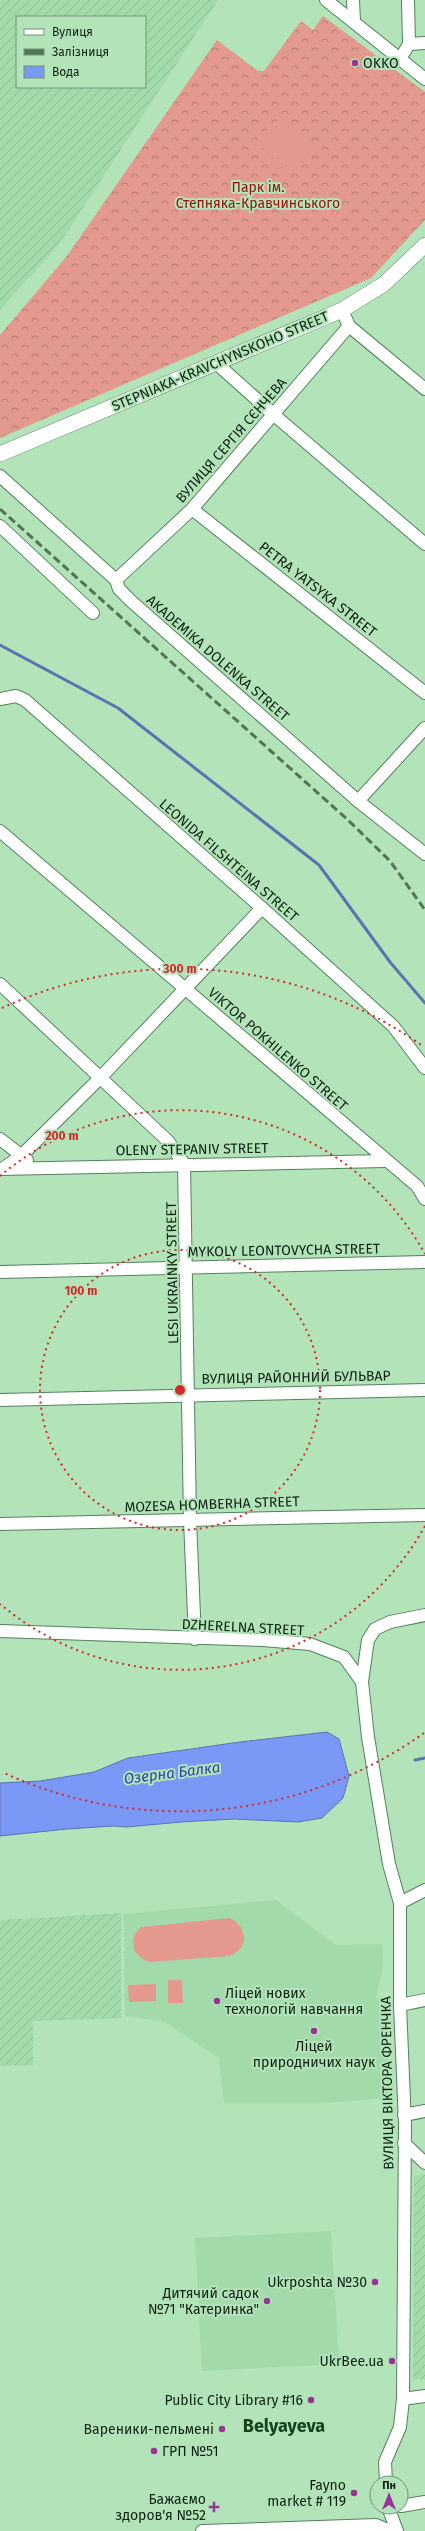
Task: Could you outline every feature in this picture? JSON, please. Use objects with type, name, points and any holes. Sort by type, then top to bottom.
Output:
[{"type":"main road","name":"STEPNIAKA-KRAVCHYNSKOHO STREET","points":[[0,454],[342,310],[384,284],[425,245]]},
{"type":"street","points":[[326,0],[354,20],[425,79]]},
{"type":"street","points":[[353,0],[354,20]]},
{"type":"street","points":[[400,59],[409,44],[408,0]]},
{"type":"street","points":[[409,44],[425,43]]},
{"type":"street","points":[[342,310],[349,326],[425,389]]},
{"type":"street","name":"ВУЛИЦЯ СЕРГІЯ СЄНЧЕВА","points":[[116,580],[192,509],[349,326]]},
{"type":"street","points":[[216,363],[273,414],[425,544]]},
{"type":"street","name":"AKADEMIKA DOLENKA STREET","points":[[0,476],[116,580],[119,589],[131,601],[358,801],[425,854]]},
{"type":"street","name":"PETRA YATSYKA STREET","points":[[192,509],[425,693]]},
{"type":"street","points":[[0,526],[93,613]]},
{"type":"street","name":"LEONIDA FILSHTEINA STREET","points":[[0,699],[16,696],[25,700],[262,908],[393,1026],[425,1068]]},
{"type":"street","points":[[358,801],[425,728]]},
{"type":"street","name":"VIKTOR POKHILENKO STREET","points":[[0,830],[385,1161],[417,1186],[425,1199]]},
{"type":"street","points":[[1,1169],[21,1156],[101,1077],[262,908]]},
{"type":"street","points":[[0,984],[168,1141],[184,1164]]},
{"type":"street","points":[[0,1139],[21,1156],[40,1168]]},
{"type":"street","name":"OLENY STEPANIV STREET","points":[[1,1169],[385,1161]]},
{"type":"street","name":"LESI UKRAINKY STREET","points":[[184,1164],[187,1268],[190,1520],[195,1639]]},
{"type":"street","name":"MYKOLY LEONTOVYCHA STREET","points":[[0,1272],[425,1262]]},
{"type":"street","name":"ВУЛИЦЯ РАЙОННИЙ БУЛЬВАР","points":[[0,1400],[89,1399],[189,1394],[425,1390]]},
{"type":"street","name":"MOZESA HOMBERHA STREET","points":[[0,1524],[425,1515]]},
{"type":"street","points":[[362,1682],[368,1640],[374,1629],[390,1622],[425,1615]]},
{"type":"street","name":"DZHERELNA STREET","points":[[0,1631],[195,1639],[263,1640],[310,1644],[344,1657],[362,1682]]},
{"type":"street","name":"ВУЛИЦЯ ВІКТОРА ФРЕНЧКА","points":[[362,1682],[368,1737],[389,1864],[400,1903],[400,2005],[404,2115],[403,2399],[400,2427],[385,2462],[386,2475]]},
{"type":"street","points":[[400,1903],[425,1890]]},
{"type":"street","points":[[400,2005],[425,2000]]},
{"type":"street","points":[[404,2115],[425,2111]]},
{"type":"street","points":[[404,2143],[425,2163]]},
{"type":"street","points":[[403,2399],[425,2396]]},
{"type":"street","points":[[409,2505],[425,2502]]},
{"type":"street","points":[[376,2525],[383,2515]]},
{"type":"street","points":[[391,2515],[397,2531]]},
{"type":"street","points":[[202,2531],[376,2525],[390,2531]]},
{"type":"shaded area","points":[[0,0],[218,0],[60,243],[0,310]]},
{"type":"shaded area","points":[[276,1900],[336,1945],[382,1944],[383,1966],[376,1998],[386,1999],[390,2098],[321,2103],[224,2103],[219,2058],[165,2022],[125,2016],[124,1914]]},
{"type":"shaded area","points":[[121,1913],[121,2018],[33,2021],[33,2065],[0,2066],[0,1920]]},
{"type":"shaded area","points":[[425,2174],[425,2380],[413,2379],[414,2176]]},
{"type":"shaded area","name":"Дитячий садок №71 \"Катеринка\"","points":[[331,2231],[339,2364],[202,2371],[195,2238]]},
{"type":"green space","name":"Парк ім. Степняка-Кравчинського","points":[[323,16],[425,92],[425,220],[371,278],[0,438],[0,335],[67,256],[217,40],[258,71],[264,71],[301,21],[313,30]]},
{"type":"green space","points":[[280,117],[315,151],[291,175],[256,142]]},
{"type":"green space","points":[[230,1918],[240,1927],[244,1938],[241,1948],[229,1956],[150,1962],[139,1956],[134,1947],[134,1937],[141,1927]]},
{"type":"green space","points":[[168,1980],[182,1980],[183,2003],[168,2003]]},
{"type":"green space","points":[[156,1984],[156,2001],[129,2002],[128,1985]]},
{"type":"water","points":[[327,1732],[339,1739],[349,1776],[343,1798],[322,1818],[298,1822],[234,1819],[127,1827],[113,1826],[67,1829],[0,1836],[0,1783],[40,1781],[94,1772],[128,1758],[240,1742]]},
{"type":"waterway","points":[[0,645],[118,708],[319,865],[390,962],[425,1003]]},
{"type":"waterway","name":"Озерна Балка","points":[[415,1760],[425,1758]]},
{"type":"railway","points":[[0,509],[348,820],[390,861],[425,910]]},
{"type":"place","name":"OKKO","points":[[355,63]]},
{"type":"place","name":"Ліцей нових технологій навчання","points":[[217,2001]]},
{"type":"place","name":"Ліцей природничих наук","points":[[314,2031]]},
{"type":"place","name":"Ukrposhta №30","points":[[375,2282]]},
{"type":"place","name":"Дитячий садок №71 \"Катеринка\"","points":[[267,2301]]},
{"type":"place","name":"UkrBee.ua","points":[[392,2361]]},
{"type":"place","name":"Public City Library #16","points":[[311,2400]]},
{"type":"place","name":"Вареники-пельмені","points":[[222,2429]]},
{"type":"place","name":"ГРП №51","points":[[154,2451]]},
{"type":"place","name":"Fayno market # 119","points":[[354,2493]]},
{"type":"place","name":"Бажаємо здоров'я №52","points":[[214,2507]]},
{"type":"district","name":"Belyayeva","points":[[284,2426]]}]
